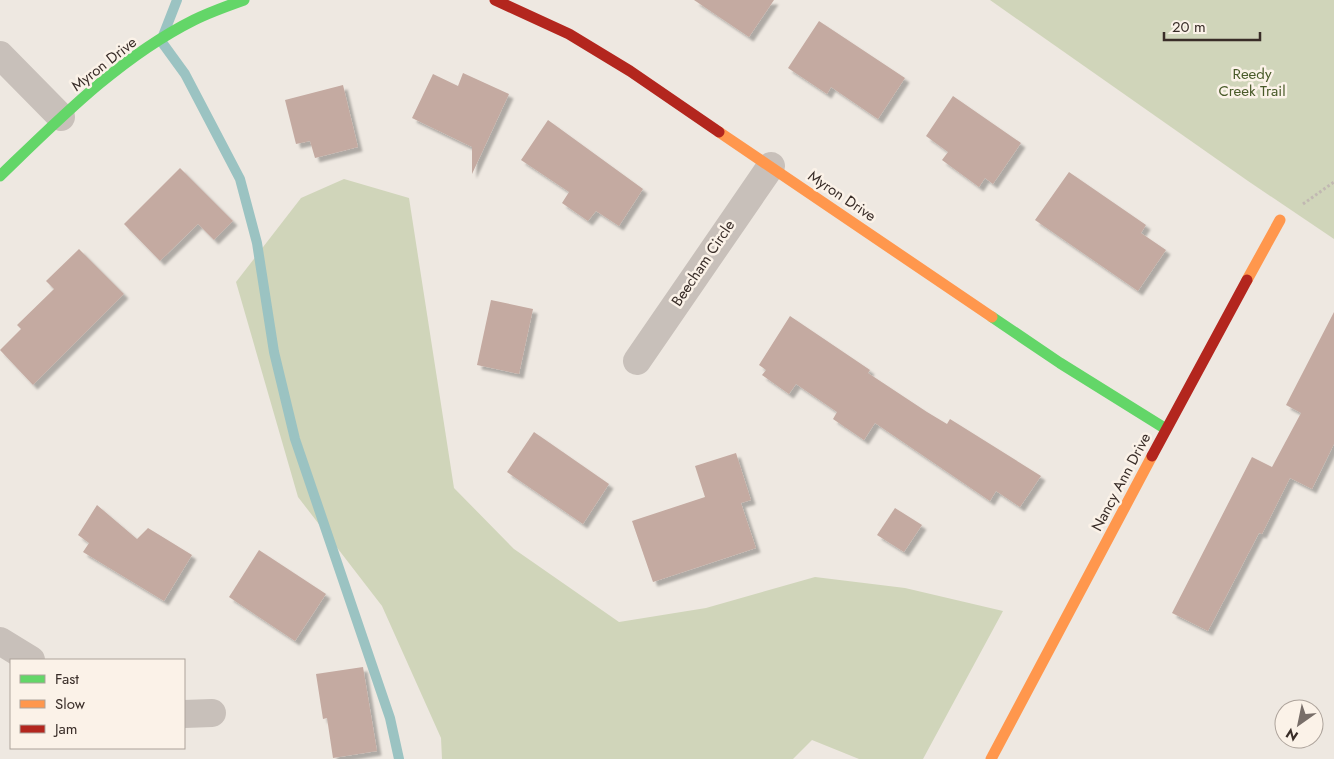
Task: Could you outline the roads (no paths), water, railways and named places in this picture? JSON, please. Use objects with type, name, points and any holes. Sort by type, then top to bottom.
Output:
[{"type":"street","name":"Myron Drive","points":[[0,176],[61,117],[137,55],[188,23],[244,0]]},
{"type":"street","name":"Myron Drive","points":[[495,0],[569,34],[630,71],[1060,363],[1166,429]]},
{"type":"street","points":[[0,55],[61,117]]},
{"type":"street","name":"Beecham Circle","points":[[637,361],[771,166]]},
{"type":"street","name":"Nancy Ann Drive","points":[[991,759],[1166,429],[1280,220]]},
{"type":"street","points":[[0,641],[30,659]]},
{"type":"street","points":[[185,714],[212,713]]},
{"type":"waterway","points":[[177,0],[161,41],[185,74],[240,179],[257,243],[274,352],[295,439],[390,718],[399,759]]},
{"type":"park label","name":"Reedy Creek Trail","points":[[1252,82]]}]
